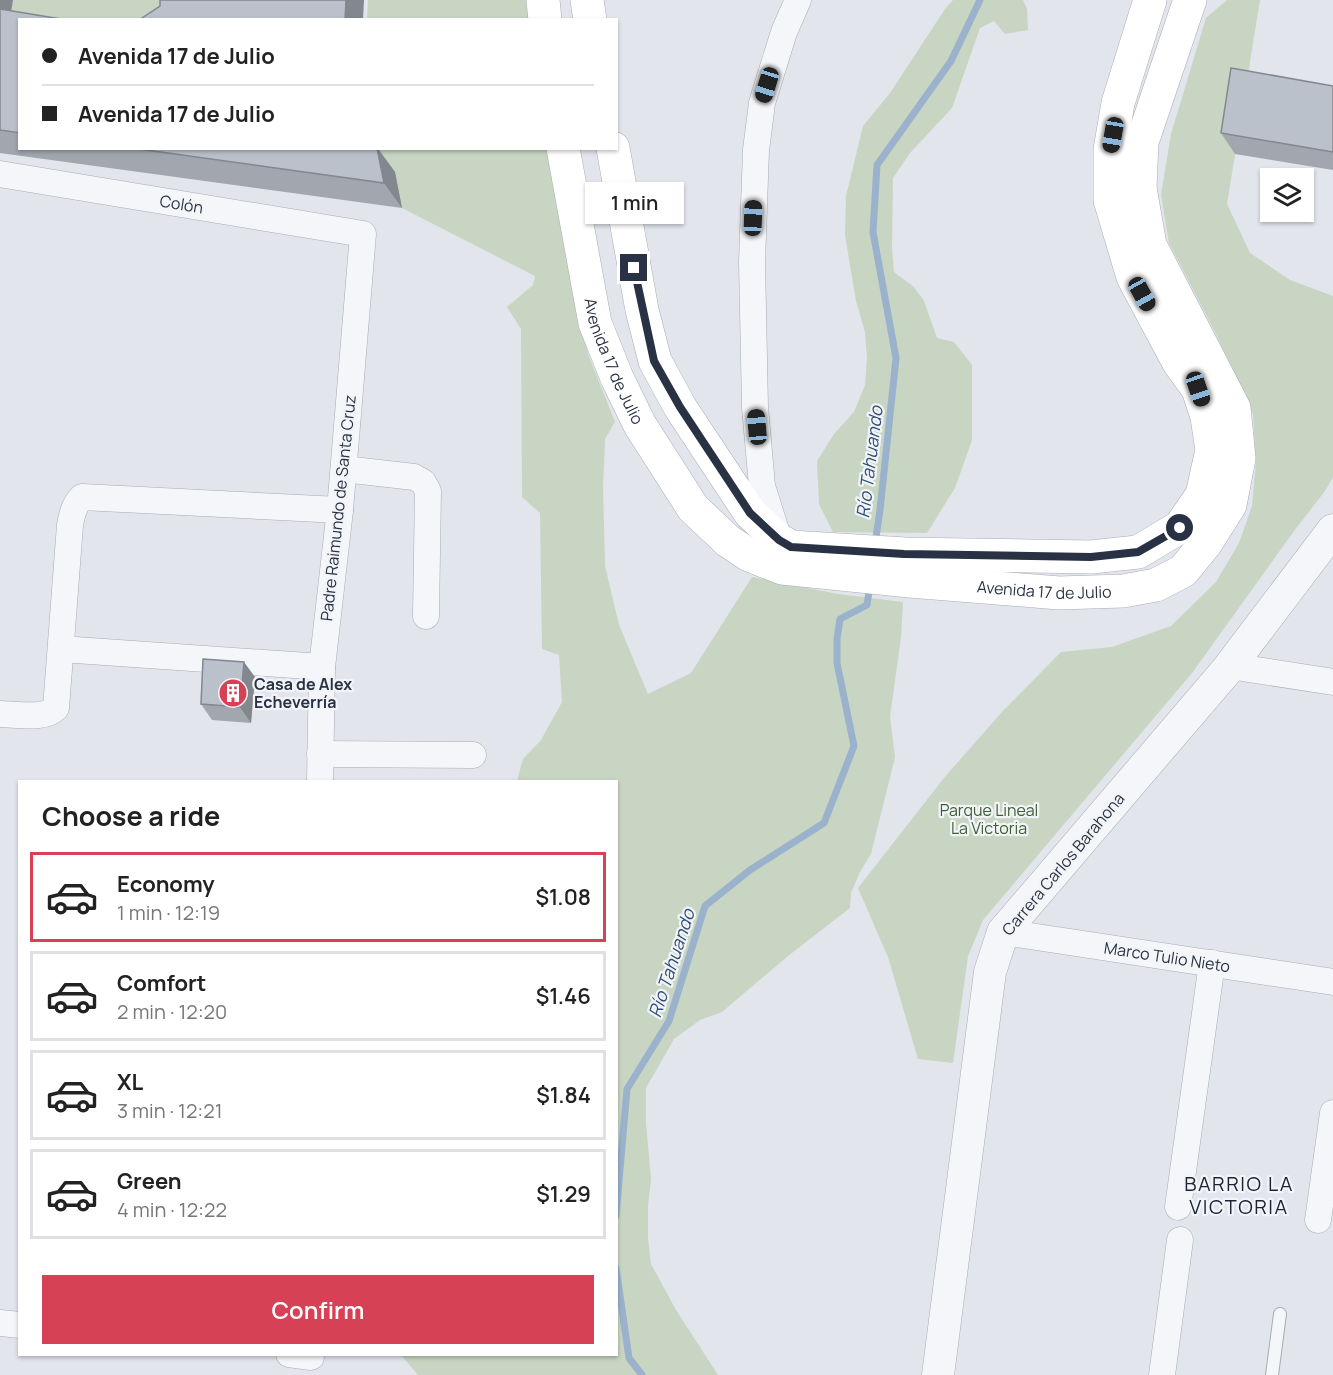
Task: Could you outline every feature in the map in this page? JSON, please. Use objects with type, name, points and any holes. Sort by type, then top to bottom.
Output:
[{"type":"main road","points":[[543,0],[545,18]]},
{"type":"main road","points":[[587,0],[590,18]]},
{"type":"main road","name":"Avenida 17 de Julio","points":[[908,568],[1138,552],[1180,528],[1202,495],[1212,450],[1207,417],[1198,389],[1179,363],[1133,277],[1110,200],[1110,150],[1118,103],[1150,0]]},
{"type":"main road","name":"Avenida 17 de Julio","points":[[563,150],[595,323],[617,378],[640,425],[693,508],[728,541],[749,555],[784,552],[908,568],[1059,593],[1123,591],[1156,585],[1183,572],[1206,543],[1230,505],[1239,458],[1234,408],[1150,245],[1140,188],[1142,142],[1190,0]]},
{"type":"main road","points":[[613,150],[642,310],[654,361],[680,407],[756,500],[784,552]]},
{"type":"street","points":[[756,500],[752,262],[756,150],[762,103],[784,32],[798,0]]},
{"type":"street","name":"Colón","points":[[0,174],[363,234]]},
{"type":"street","name":"Padre Raimundo de Santa Cruz","points":[[320,780],[322,667],[344,469],[363,234]]},
{"type":"street","points":[[344,469],[414,477],[423,482],[428,491],[426,616]]},
{"type":"street","points":[[0,714],[44,715],[52,713],[57,708],[70,525],[72,513],[82,497],[340,510]]},
{"type":"street","name":"Carrera Carlos Barahona","points":[[938,1375],[990,972],[1003,932],[1230,666],[1333,530]]},
{"type":"street","points":[[61,649],[322,667]]},
{"type":"street","points":[[1230,666],[1333,682]]},
{"type":"street","points":[[320,754],[473,755]]},
{"type":"street","name":"Marco Tulio Nieto","points":[[1003,932],[1333,982]]},
{"type":"street","points":[[1178,1208],[1212,963]]},
{"type":"street","points":[[1318,1220],[1333,1113]]},
{"type":"street","points":[[1162,1375],[1180,1240]]},
{"type":"street","points":[[0,1323],[18,1325]]},
{"type":"lane","points":[[1272,1375],[1280,1314]]},
{"type":"green space","points":[[13,0],[181,0],[178,18],[18,18],[18,22],[8,32]]},
{"type":"green space","points":[[368,0],[529,0],[530,18],[367,18]]},
{"type":"green space","points":[[953,0],[1023,0],[1027,9],[1028,30],[1005,34],[994,21],[980,28],[952,108],[910,153],[893,178],[894,272],[914,287],[924,301],[937,338],[954,342],[972,365],[972,440],[955,488],[927,533],[833,532],[819,504],[817,461],[834,434],[854,412],[865,385],[867,358],[865,332],[856,301],[845,235],[846,196],[863,126],[890,93]]},
{"type":"green space","name":"Parque Lineal La Victoria","points":[[1227,0],[1260,0],[1227,204],[1250,253],[1290,280],[1333,296],[1333,477],[1192,673],[983,920],[968,956],[953,1063],[918,1059],[888,957],[858,888],[944,778],[1001,713],[1061,652],[1112,647],[1171,626],[1216,582],[1239,543],[1252,506],[1256,462],[1253,414],[1215,332],[1169,243],[1161,195],[1171,134],[1206,18]]},
{"type":"green space","points":[[242,150],[550,150],[577,306],[588,354],[615,422],[605,439],[603,488],[605,566],[619,625],[648,694],[691,673],[752,577],[838,594],[903,602],[901,637],[890,717],[895,757],[871,854],[851,893],[850,908],[788,956],[722,1012],[700,1020],[674,1039],[646,1088],[646,1123],[651,1179],[648,1238],[651,1264],[676,1310],[718,1375],[418,1375],[402,1356],[618,1356],[618,780],[517,780],[523,759],[541,740],[562,702],[559,655],[542,649],[540,513],[522,497],[521,329],[507,307],[533,285],[535,276],[402,208],[395,172]]},
{"type":"building","points":[[160,0],[346,0],[345,18],[142,18],[160,6]]},
{"type":"building","points":[[0,9],[55,18],[18,18],[18,133],[0,130]]},
{"type":"building","points":[[1231,68],[1333,86],[1333,152],[1221,133]]},
{"type":"building","points":[[146,150],[377,150],[384,183]]},
{"type":"building","points":[[203,659],[244,662],[240,707],[201,704]]},
{"type":"waterway","name":"Río Tahuando","points":[[875,544],[896,358],[873,232],[877,165],[951,61],[980,0]]},
{"type":"waterway","name":"Río Tahuando","points":[[618,1193],[627,1089],[669,1021],[705,906],[750,870],[824,823],[854,746],[837,663],[840,619],[867,605],[870,585]]},
{"type":"waterway","name":"Río Tahuando","points":[[618,1282],[629,1358],[642,1375]]},
{"type":"place","name":"Casa de Alex Echeverría","points":[[233,693]]},
{"type":"district","name":"BARRIO LA VICTORIA","points":[[1239,1194]]},
{"type":"route","points":[[634,268],[654,361],[680,407],[750,513],[779,540],[791,547],[904,554],[1091,557],[1138,552],[1180,528]]}]
